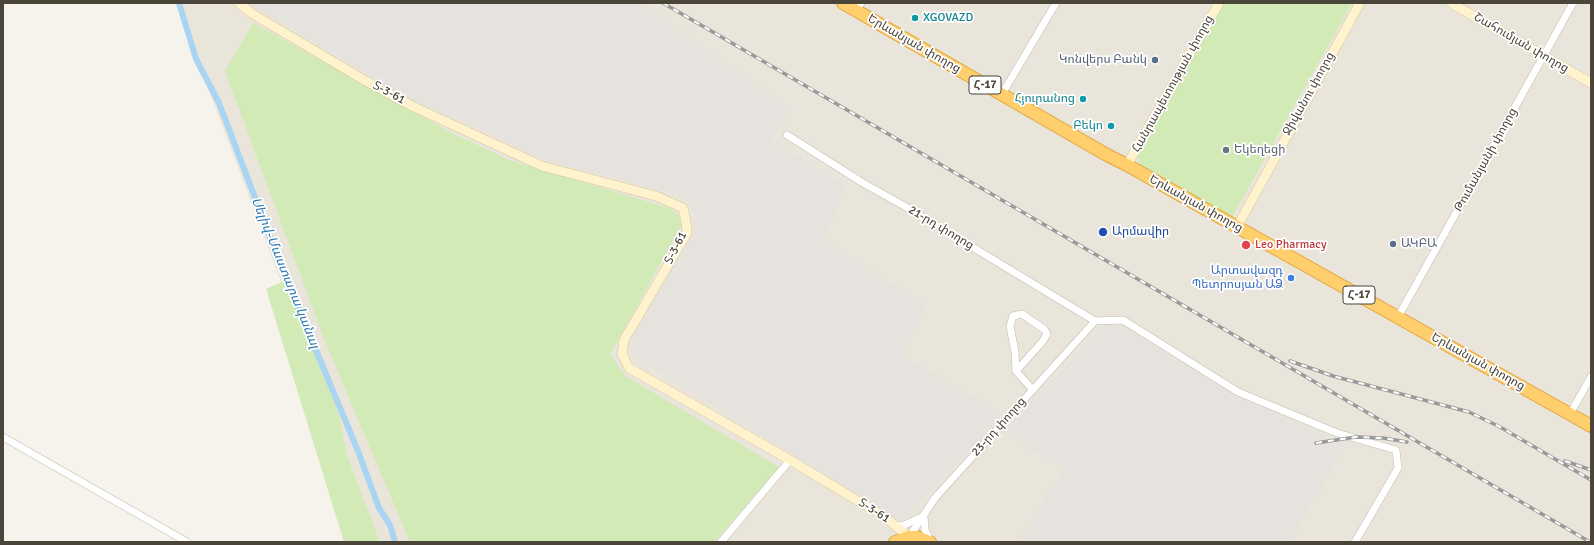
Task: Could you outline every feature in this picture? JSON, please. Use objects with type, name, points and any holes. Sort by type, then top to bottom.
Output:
[{"type":"highway","name":"Երևանյան փողոց","points":[[843,3],[859,7],[1002,94],[1102,152],[1591,426]]},
{"type":"highway","points":[[895,542],[910,540],[917,537],[930,542]]},
{"type":"street","name":"Տ-3-61","points":[[239,3],[251,14],[364,80],[414,107],[542,166],[656,196],[682,208],[687,233],[624,340],[622,354],[629,368],[790,460],[885,517],[910,540]]},
{"type":"street","points":[[1002,94],[1056,3]]},
{"type":"street","name":"Հանրապետության փողոց","points":[[1127,165],[1219,3]]},
{"type":"street","name":"Ջիվանու փողոց","points":[[1237,227],[1360,3]]},
{"type":"street","name":"Շահումյան փողոց","points":[[1451,3],[1463,6],[1591,83]]},
{"type":"street","name":"Թումանյանի փողոց","points":[[1398,317],[1573,3]]},
{"type":"street","name":"21-րդ փողոց","points":[[787,134],[863,183],[906,207],[1095,321]]},
{"type":"street","points":[[1016,371],[1044,341],[1047,334],[1044,329],[1022,314],[1013,316],[1010,326],[1015,352],[1016,371],[1033,390]]},
{"type":"street","points":[[1095,321],[1123,320],[1238,392],[1337,433],[1396,450],[1398,468],[1355,542]]},
{"type":"street","name":"23-րդ փողոց","points":[[910,540],[934,498],[1095,321]]},
{"type":"street","points":[[1570,414],[1591,378]]},
{"type":"street","points":[[3,436],[187,542]]},
{"type":"street","points":[[721,542],[790,460]]},
{"type":"street","points":[[891,542],[896,534],[894,525],[902,526],[924,516],[925,530],[930,542]]},
{"type":"shaded area","name":"Արմավիր","points":[[176,3],[1591,3],[1591,542],[379,542]]},
{"type":"shaded area","points":[[248,3],[640,3],[791,109],[771,141],[846,186],[823,240],[927,307],[901,355],[1003,414],[901,522],[630,353],[634,335],[698,221],[684,196],[548,161],[400,94]]},
{"type":"shaded area","points":[[1106,324],[1120,325],[1189,368],[1285,418],[1346,444],[1289,542],[1018,542],[1065,469],[1002,432]]},
{"type":"green space","points":[[1222,3],[1352,3],[1232,217],[1140,167],[1137,153]]},
{"type":"green space","points":[[253,23],[448,131],[509,160],[669,208],[679,216],[681,226],[610,354],[625,376],[779,467],[714,542],[410,542],[324,339],[225,71]]},
{"type":"green space","points":[[286,280],[340,417],[346,453],[380,542],[344,542],[266,289]]},
{"type":"waterway","name":"Սելիվ֊Մաստարա կանալ","points":[[179,3],[196,59],[219,103],[283,271],[358,451],[379,508],[390,525],[395,542]]},
{"type":"railway","points":[[663,3],[1590,542]]},
{"type":"railway","points":[[1290,361],[1333,376],[1469,412],[1500,427],[1591,480]]},
{"type":"railway","points":[[1316,443],[1356,437],[1383,438],[1407,442]]},
{"type":"railway","points":[[1565,461],[1591,470]]},
{"type":"place","name":"XGOVAZD","points":[[915,18]]},
{"type":"place","name":"Կոնվերս Բանկ","points":[[1155,60]]},
{"type":"place","name":"Հյուրանոց","points":[[1083,99]]},
{"type":"place","name":"Բեկո","points":[[1111,126]]},
{"type":"place","name":"Եկեղեցի","points":[[1226,150]]},
{"type":"place","name":"Արմավիր","points":[[1103,232]]},
{"type":"place","name":"ԱԿԲԱ","points":[[1393,244]]},
{"type":"place","name":"Leo Pharmacy","points":[[1246,245]]},
{"type":"place","name":"Արտավազդ Պետրոսյան ԱՁ","points":[[1291,278]]}]
